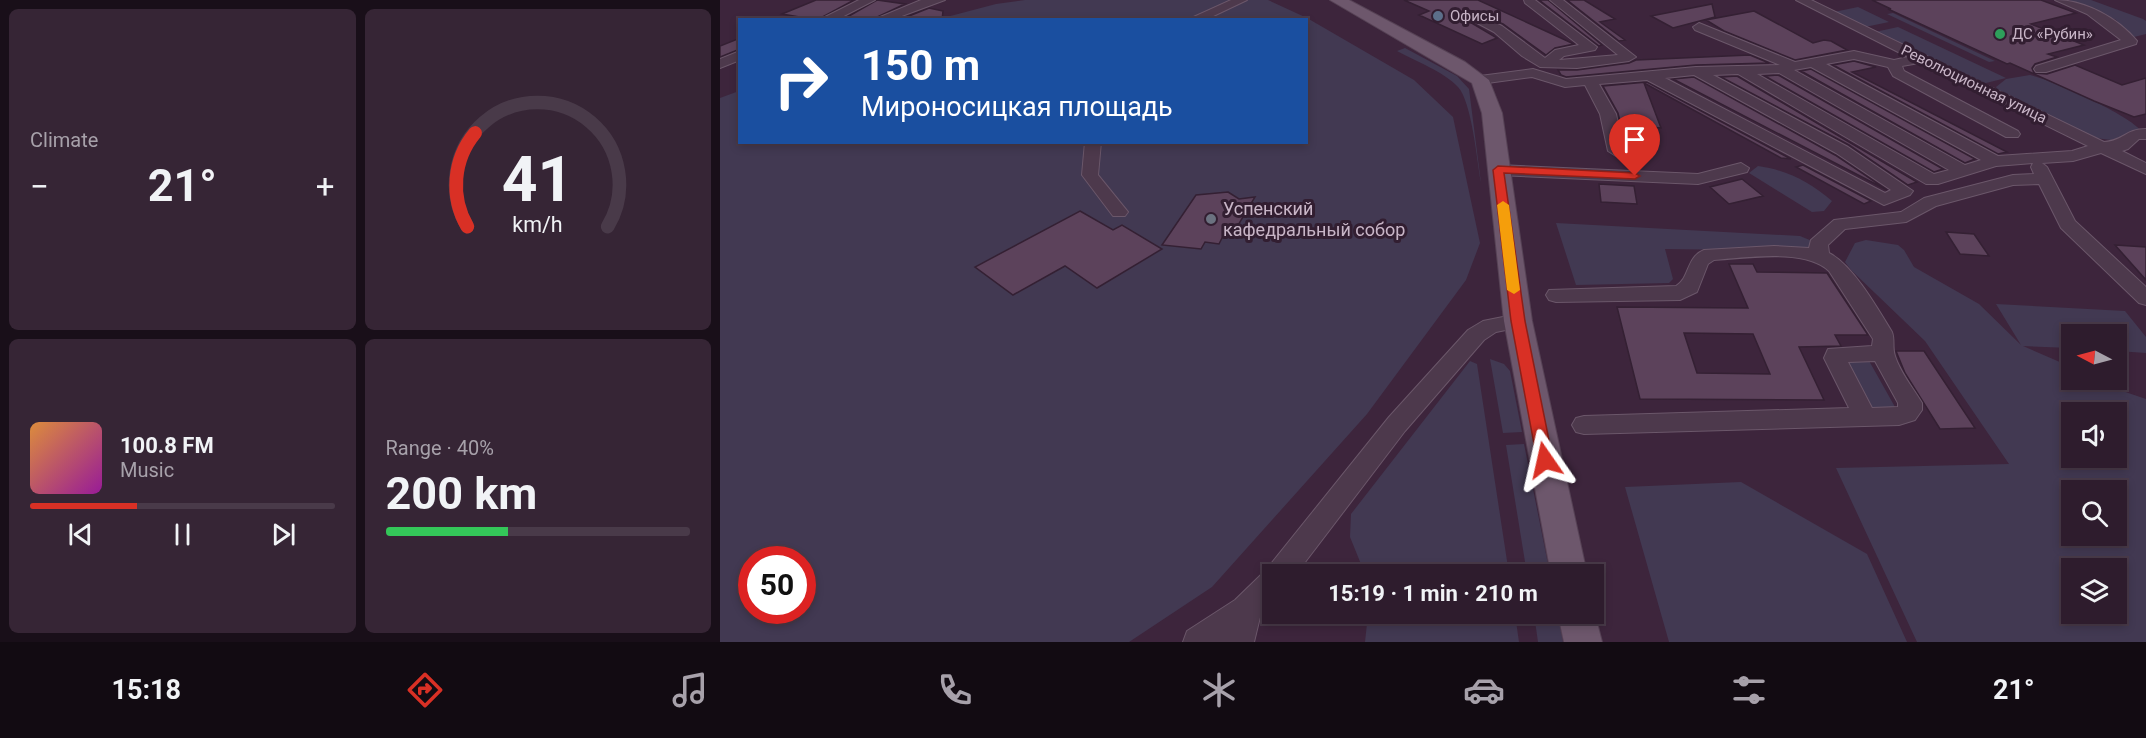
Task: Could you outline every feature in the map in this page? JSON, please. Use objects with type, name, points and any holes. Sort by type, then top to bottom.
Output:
[{"type":"main road","points":[[1338,0],[1459,66],[1480,80],[1492,113],[1518,321],[1567,564]]},
{"type":"main road","points":[[1579,624],[1583,642]]},
{"type":"street","points":[[829,18],[869,0]]},
{"type":"street","points":[[884,18],[932,0],[939,0]]},
{"type":"street","points":[[1196,18],[1241,0]]},
{"type":"street","points":[[1529,0],[1590,47],[1560,52],[1539,68]]},
{"type":"street","points":[[1480,80],[1539,68],[1629,57],[1556,0]]},
{"type":"street","name":"Революционная улица","points":[[1802,0],[2146,169]]},
{"type":"street","points":[[2041,69],[2130,41],[2091,11],[2061,0]]},
{"type":"street","points":[[1207,12],[1220,18]]},
{"type":"street","points":[[1470,16],[1498,29],[1527,53],[1539,68],[1564,83],[1696,71],[1782,69],[1962,170]]},
{"type":"street","points":[[1699,27],[1794,66],[1854,55],[1894,64],[1922,58]]},
{"type":"street","points":[[720,64],[738,57]]},
{"type":"street","points":[[1812,62],[1995,161]]},
{"type":"street","points":[[720,64],[738,69]]},
{"type":"street","points":[[1894,64],[1898,73],[2012,134]]},
{"type":"street","points":[[1738,69],[1932,180],[1995,161],[2073,156],[2103,147],[2122,146],[2135,134],[2146,134]]},
{"type":"street","points":[[1649,75],[1884,200],[1904,191],[1842,150],[1696,71]]},
{"type":"street","points":[[1590,81],[1608,114],[1616,151]]},
{"type":"street","points":[[1093,144],[1090,175],[1119,212]]},
{"type":"street","points":[[2034,158],[2067,225],[2146,298]]},
{"type":"street","points":[[1498,170],[1698,179],[1741,168]]},
{"type":"street","points":[[1820,255],[1818,244],[1840,224],[1906,217],[1930,202],[2013,180],[2045,179]]},
{"type":"street","points":[[1556,295],[1680,293],[1690,287],[1698,262],[1711,254],[1804,252],[1820,255],[1834,264],[1881,332],[1884,339],[1882,353],[1910,403],[1910,410],[1907,414],[1899,416],[1584,425]]},
{"type":"street","points":[[1288,564],[1397,424],[1476,335],[1490,326],[1518,321]]},
{"type":"street","points":[[1865,417],[1835,358],[1836,355],[1843,353],[1882,353]]},
{"type":"street","points":[[1198,642],[1245,610],[1262,592]]},
{"type":"street","points":[[1239,642],[1247,614],[1245,610]]},
{"type":"shaded area","points":[[1025,0],[1268,0],[1307,18],[943,18],[996,4]]},
{"type":"shaded area","points":[[2069,0],[2091,0],[2143,19],[2146,21],[2146,34],[2134,37],[2128,35],[2116,20]]},
{"type":"shaded area","points":[[1858,7],[1889,22],[1865,27],[1834,12]]},
{"type":"shaded area","points":[[1893,13],[1995,61],[1989,62],[1887,14]]},
{"type":"shaded area","points":[[1308,19],[1414,80],[1453,117],[1480,243],[1466,280],[1367,414],[1212,587],[1129,642],[720,642],[720,98],[738,91],[738,144],[1308,144]]},
{"type":"shaded area","points":[[1898,27],[2006,78],[1982,84],[1875,32]]},
{"type":"shaded area","points":[[1405,48],[1457,76],[1469,89],[1481,183],[1476,147],[1463,95],[1458,87],[1445,76],[1397,51]]},
{"type":"shaded area","points":[[2030,75],[2107,108],[2134,124],[2141,131],[2111,140],[2095,138],[1998,91],[1996,87],[2006,79]]},
{"type":"shaded area","points":[[1758,166],[1779,170],[1798,178],[1832,201],[1824,211],[1812,212],[1749,173]]},
{"type":"shaded area","points":[[1556,223],[1800,236],[1812,241],[1813,251],[1665,249],[1673,279],[1669,283],[1576,285]]},
{"type":"shaded area","points":[[1866,240],[1898,245],[1904,250],[1914,267],[1979,304],[2021,345],[1996,304],[2125,311],[2146,337],[2146,353],[2127,352],[2127,324],[2061,324],[2061,348],[2023,346],[2061,363],[2061,390],[2119,390],[2146,399],[2146,642],[1917,642],[1836,468],[2009,464],[1925,341],[1845,262],[1855,243]]},
{"type":"shaded area","points":[[1490,359],[1504,364],[1510,371],[1522,432],[1503,433]]},
{"type":"shaded area","points":[[1843,359],[1868,359],[1895,407],[1869,407]]},
{"type":"shaded area","points":[[1470,361],[1477,364],[1507,564],[1361,564],[1350,537],[1351,514]]},
{"type":"shaded area","points":[[1524,444],[1548,564],[1525,564],[1506,445]]},
{"type":"shaded area","points":[[1741,482],[1867,554],[1907,642],[1669,642],[1625,487]]},
{"type":"shaded area","points":[[1367,624],[1516,624],[1519,642],[1365,642]]},
{"type":"shaded area","points":[[1535,624],[1560,624],[1563,642],[1538,642]]},
{"type":"building","points":[[816,0],[854,0],[821,18],[782,14]]},
{"type":"building","points":[[877,0],[905,4],[875,18],[846,18]]},
{"type":"building","points":[[1404,0],[1478,0],[1574,44],[1555,48],[1546,55],[1503,24],[1469,10],[1462,15],[1463,18],[1497,38],[1482,44],[1419,15],[1429,11]]},
{"type":"building","points":[[1539,0],[1548,0],[1602,45],[1599,46]]},
{"type":"building","points":[[1567,0],[1584,0],[1615,19],[1600,22],[1625,40],[1619,41]]},
{"type":"building","name":"ДС «Рубин»","points":[[1872,0],[2041,0],[2076,13],[2031,24],[2084,45],[2048,54],[2057,57],[2035,64],[2032,68],[2034,73],[2047,74],[2075,65],[2122,85],[2146,78],[2146,114],[2134,117],[2094,101],[2010,63],[2007,64]]},
{"type":"building","points":[[1712,4],[1715,17],[1673,28],[1651,16]]},
{"type":"building","points":[[929,8],[943,11],[942,18],[904,18]]},
{"type":"building","points":[[1754,11],[1813,43],[1831,41],[1847,50],[1795,60],[1724,31],[1706,20]]},
{"type":"building","points":[[738,39],[738,50],[720,57],[720,46]]},
{"type":"building","points":[[1750,55],[1769,63],[1696,65],[1566,77],[1558,70],[1577,70],[1636,60]]},
{"type":"building","points":[[1854,61],[1876,67],[1852,72],[2007,152],[1998,154],[1833,65]]},
{"type":"building","points":[[1811,69],[1975,159],[1965,163],[1801,71]]},
{"type":"building","points":[[1778,75],[1943,169],[1934,172],[1765,76]]},
{"type":"building","points":[[1737,76],[1917,182],[1908,185],[1849,145],[1721,77]]},
{"type":"building","points":[[1694,77],[1835,155],[1887,190],[1673,79]]},
{"type":"building","points":[[1647,82],[1791,159],[1781,158],[1644,83],[1661,128],[1650,127],[1657,148],[1626,147],[1618,113],[1603,86]]},
{"type":"building","points":[[1803,165],[1871,201],[1864,204],[1796,167]]},
{"type":"building","points":[[1742,179],[1763,196],[1729,204],[1710,187]]},
{"type":"building","points":[[1599,184],[1634,186],[1637,204],[1601,202]]},
{"type":"building","name":"Успенский кафедральный собор","points":[[1228,192],[1239,199],[1255,197],[1231,237],[1223,236],[1219,244],[1205,242],[1201,249],[1162,245],[1196,195]]},
{"type":"building","points":[[1080,211],[1113,230],[1122,225],[1162,249],[1097,288],[1065,266],[1013,295],[975,267]]},
{"type":"building","points":[[1946,232],[1974,234],[1989,256],[1960,254]]},
{"type":"building","points":[[2115,245],[2146,247],[2146,280]]},
{"type":"building","points":[[1729,264],[1753,264],[1757,272],[1827,273],[1868,335],[1835,335],[1841,346],[1799,347],[1824,400],[1640,399],[1617,307],[1748,308]],"holes":[[[1684,333],[1753,334],[1770,374],[1697,373]]]},
{"type":"building","points":[[1896,351],[1924,351],[1975,428],[1940,429],[1905,373]]},
{"type":"slow traffic","points":[[1503,205],[1514,290]]},
{"type":"place","name":"Офисы","points":[[1438,16]]},
{"type":"place","name":"ДС «Рубин»","points":[[2000,34]]},
{"type":"place","name":"Успенский кафедральный собор","points":[[1211,219]]},
{"type":"route","points":[[1545,460],[1518,321],[1498,170],[1635,176]]}]
